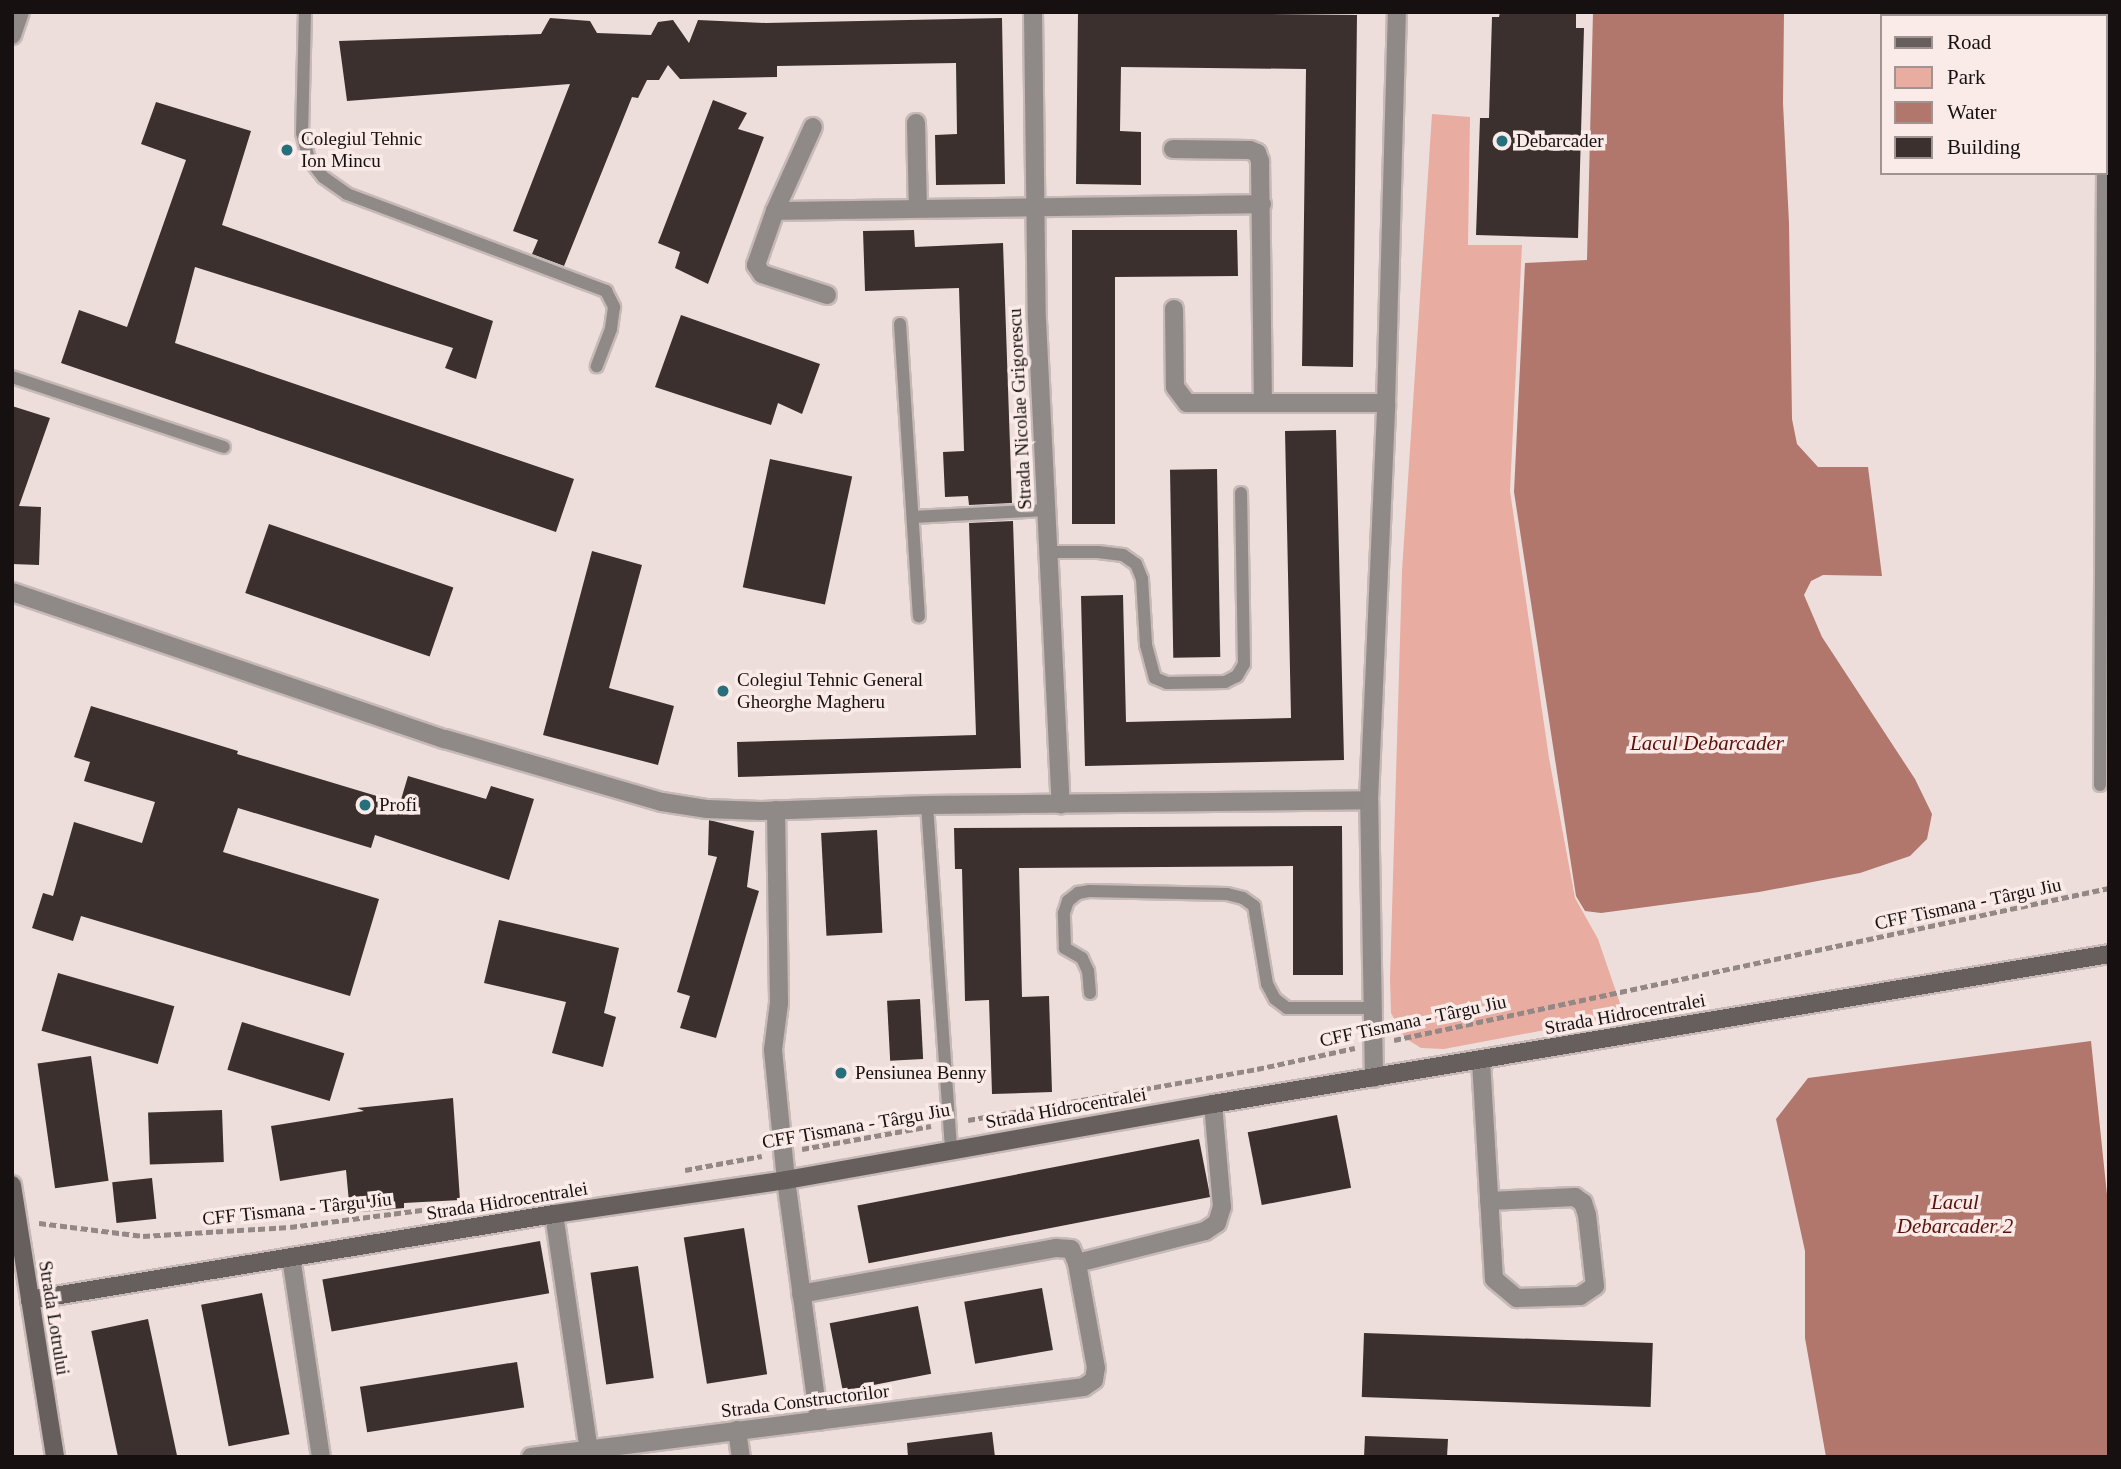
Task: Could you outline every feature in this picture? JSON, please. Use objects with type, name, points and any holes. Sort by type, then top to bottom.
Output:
[{"type":"street","points":[[12,35],[20,12]]},
{"type":"street","name":"Strada Nicolae Grigorescu","points":[[1033,12],[1034,208],[1060,804]]},
{"type":"street","points":[[1374,1078],[1368,800],[1386,403],[1397,12]]},
{"type":"street","points":[[916,123],[918,208]]},
{"type":"street","points":[[813,127],[775,211],[756,265],[762,274],[827,295]]},
{"type":"street","points":[[1173,149],[1250,150],[1257,153],[1261,161],[1263,403]]},
{"type":"street","points":[[775,211],[1262,204]]},
{"type":"street","points":[[1174,309],[1175,387],[1187,403],[1386,403]]},
{"type":"street","points":[[12,593],[445,739],[662,802],[707,809],[1368,800]]},
{"type":"street","points":[[776,810],[779,1003],[773,1050],[786,1180],[819,1421]]},
{"type":"street","name":"Strada Hidrocentralei","points":[[30,1300],[554,1214],[786,1180],[1213,1104],[1480,1061],[1945,979],[2109,954]]},
{"type":"street","points":[[1480,1061],[1494,1279],[1504,1291],[1517,1298],[1580,1296],[1595,1286],[1587,1215],[1583,1203],[1575,1197],[1489,1201]]},
{"type":"street","points":[[801,1294],[1056,1248],[1071,1249],[1077,1263],[1205,1231],[1217,1223],[1222,1208],[1213,1104]]},
{"type":"street","name":"Strada Lotrului","points":[[12,1185],[16,1224],[55,1457]]},
{"type":"street","points":[[554,1214],[589,1450]]},
{"type":"street","points":[[291,1257],[321,1457]]},
{"type":"street","name":"Strada Constructorilor","points":[[531,1457],[1084,1387],[1094,1380],[1096,1368],[1077,1263]]},
{"type":"street","points":[[737,1430],[741,1457]]},
{"type":"lane","points":[[305,12],[302,133],[309,159],[323,177],[347,194],[606,290],[614,307],[611,329],[597,366]]},
{"type":"lane","points":[[2100,785],[2103,175]]},
{"type":"lane","points":[[900,324],[919,616]]},
{"type":"lane","points":[[12,377],[224,447]]},
{"type":"lane","points":[[1048,552],[1123,555],[1136,564],[1142,579],[1146,645],[1155,678],[1167,683],[1225,682],[1237,676],[1244,664],[1241,493]]},
{"type":"lane","points":[[913,517],[1046,510]]},
{"type":"lane","points":[[927,805],[951,1150]]},
{"type":"lane","points":[[1090,993],[1088,971],[1082,958],[1065,948],[1064,913],[1068,901],[1078,893],[1102,891],[1227,894],[1243,898],[1254,906],[1267,984],[1275,999],[1287,1008],[1371,1008]]},
{"type":"path","name":"CFF Tismana - Târgu Jiu","points":[[677,1171],[1257,1069],[2109,888]]},
{"type":"path","name":"CFF Tismana - Târgu Jiu","points":[[16,1224],[143,1236],[290,1227],[451,1206]]},
{"type":"green space","points":[[1432,114],[1470,117],[1468,245],[1522,245],[1510,491],[1549,758],[1575,898],[1598,939],[1624,1015],[1444,1049],[1421,1048],[1405,1038],[1391,1013],[1390,979],[1402,571]]},
{"type":"water","name":"Lacul Debarcader","points":[[1593,12],[1784,12],[1783,103],[1789,223],[1792,419],[1797,444],[1818,467],[1868,467],[1882,576],[1823,575],[1811,581],[1804,595],[1822,637],[1915,779],[1932,814],[1927,839],[1910,856],[1860,873],[1759,892],[1601,913],[1585,911],[1576,896],[1514,492],[1525,263],[1587,260]]},
{"type":"water","name":"Lacul Debarcader 2","points":[[2091,1041],[2109,1214],[2109,1457],[1826,1457],[1805,1338],[1805,1251],[1776,1119],[1808,1078]]},
{"type":"building","points":[[1078,12],[1357,15],[1353,367],[1302,366],[1306,69],[1121,67],[1120,131],[1141,132],[1141,185],[1076,184]]},
{"type":"building","points":[[1500,12],[1576,12],[1576,28],[1584,28],[1578,238],[1476,235],[1480,118],[1489,118],[1492,17],[1499,17]]},
{"type":"building","points":[[550,18],[590,21],[597,33],[651,35],[658,22],[673,20],[689,43],[698,20],[766,23],[1002,18],[1005,184],[936,185],[935,135],[957,134],[956,63],[777,66],[777,77],[680,79],[668,65],[659,80],[647,80],[638,98],[632,97],[564,266],[532,254],[538,240],[513,231],[570,84],[347,101],[339,41],[541,34]]},
{"type":"building","points":[[713,100],[747,113],[738,129],[764,137],[708,284],[675,268],[680,252],[658,243]]},
{"type":"building","points":[[156,102],[251,131],[222,225],[493,321],[476,379],[445,368],[453,348],[195,267],[175,343],[574,479],[556,532],[61,363],[79,310],[127,327],[186,160],[141,144]]},
{"type":"building","points":[[914,230],[915,247],[1003,243],[1012,503],[969,505],[968,496],[945,497],[943,452],[964,451],[959,288],[865,291],[863,231]]},
{"type":"building","points":[[1072,230],[1237,230],[1238,276],[1115,277],[1115,524],[1072,524]]},
{"type":"building","points":[[681,315],[820,364],[802,414],[778,403],[771,425],[655,387]]},
{"type":"building","points":[[12,406],[50,418],[19,506],[41,507],[39,565],[12,564]]},
{"type":"building","points":[[1336,430],[1344,760],[1085,766],[1081,596],[1123,595],[1126,722],[1291,718],[1285,431]]},
{"type":"building","points":[[770,459],[852,476],[825,605],[743,587]]},
{"type":"building","points":[[1217,469],[1220,657],[1173,658],[1170,470]]},
{"type":"building","points":[[1013,521],[1021,768],[738,777],[737,742],[976,735],[969,523]]},
{"type":"building","points":[[269,524],[453,587],[430,657],[245,593]]},
{"type":"building","points":[[592,551],[642,565],[609,688],[674,706],[658,765],[543,735]]},
{"type":"building","points":[[91,706],[400,803],[408,776],[486,799],[491,786],[534,799],[509,880],[375,835],[371,848],[238,808],[223,852],[379,899],[350,996],[81,916],[73,941],[32,928],[43,893],[53,896],[74,822],[142,843],[155,802],[84,781],[90,762],[74,757]]},
{"type":"building","points":[[709,820],[754,831],[747,887],[759,891],[716,1038],[680,1028],[690,996],[677,992],[717,857],[708,855]]},
{"type":"building","points":[[1342,826],[1343,975],[1293,975],[1293,866],[1019,868],[1022,997],[1049,996],[1052,1092],[992,1094],[989,1000],[965,1001],[962,869],[955,869],[954,828]]},
{"type":"building","points":[[877,830],[882,933],[826,936],[821,833]]},
{"type":"building","points":[[499,920],[619,948],[604,1013],[616,1017],[603,1067],[552,1053],[566,1002],[484,983]]},
{"type":"building","points":[[58,973],[174,1006],[158,1064],[41,1031]]},
{"type":"building","points":[[920,999],[923,1059],[890,1061],[887,1001]]},
{"type":"building","points":[[242,1022],[344,1053],[330,1101],[227,1070]]},
{"type":"building","points":[[91,1056],[109,1181],[55,1188],[38,1064]]},
{"type":"building","points":[[453,1098],[460,1200],[404,1203],[404,1208],[350,1213],[346,1170],[280,1181],[271,1126],[364,1111],[357,1108]]},
{"type":"building","points":[[222,1110],[224,1162],[150,1165],[148,1113]]},
{"type":"building","points":[[1337,1115],[1351,1188],[1262,1205],[1248,1132]]},
{"type":"building","points":[[1199,1139],[1210,1197],[869,1263],[857,1205]]},
{"type":"building","points":[[152,1178],[156,1219],[117,1223],[112,1182]]},
{"type":"building","points":[[744,1228],[767,1374],[707,1384],[684,1238]]},
{"type":"building","points":[[540,1241],[549,1293],[332,1332],[322,1279]]},
{"type":"building","points":[[638,1266],[654,1378],[606,1385],[590,1273]]},
{"type":"building","points":[[1042,1288],[1053,1350],[975,1364],[964,1302]]},
{"type":"building","points":[[262,1293],[289,1434],[229,1446],[201,1305]]},
{"type":"building","points":[[918,1306],[931,1374],[843,1391],[830,1323]]},
{"type":"building","points":[[148,1319],[177,1457],[118,1457],[91,1331]]},
{"type":"building","points":[[1364,1333],[1653,1343],[1651,1407],[1362,1397]]},
{"type":"building","points":[[517,1362],[524,1407],[367,1432],[360,1387]]},
{"type":"building","points":[[992,1432],[995,1457],[908,1457],[907,1443]]},
{"type":"building","points":[[1365,1436],[1448,1439],[1447,1457],[1364,1457]]},
{"type":"place","name":"Debarcader","points":[[1502,141]]},
{"type":"place","name":"Colegiul Tehnic Ion Mincu","points":[[287,150]]},
{"type":"place","name":"Colegiul Tehnic General Gheorghe Magheru","points":[[723,691]]},
{"type":"place","name":"Profi","points":[[365,805]]},
{"type":"place","name":"Pensiunea Benny","points":[[841,1073]]}]
